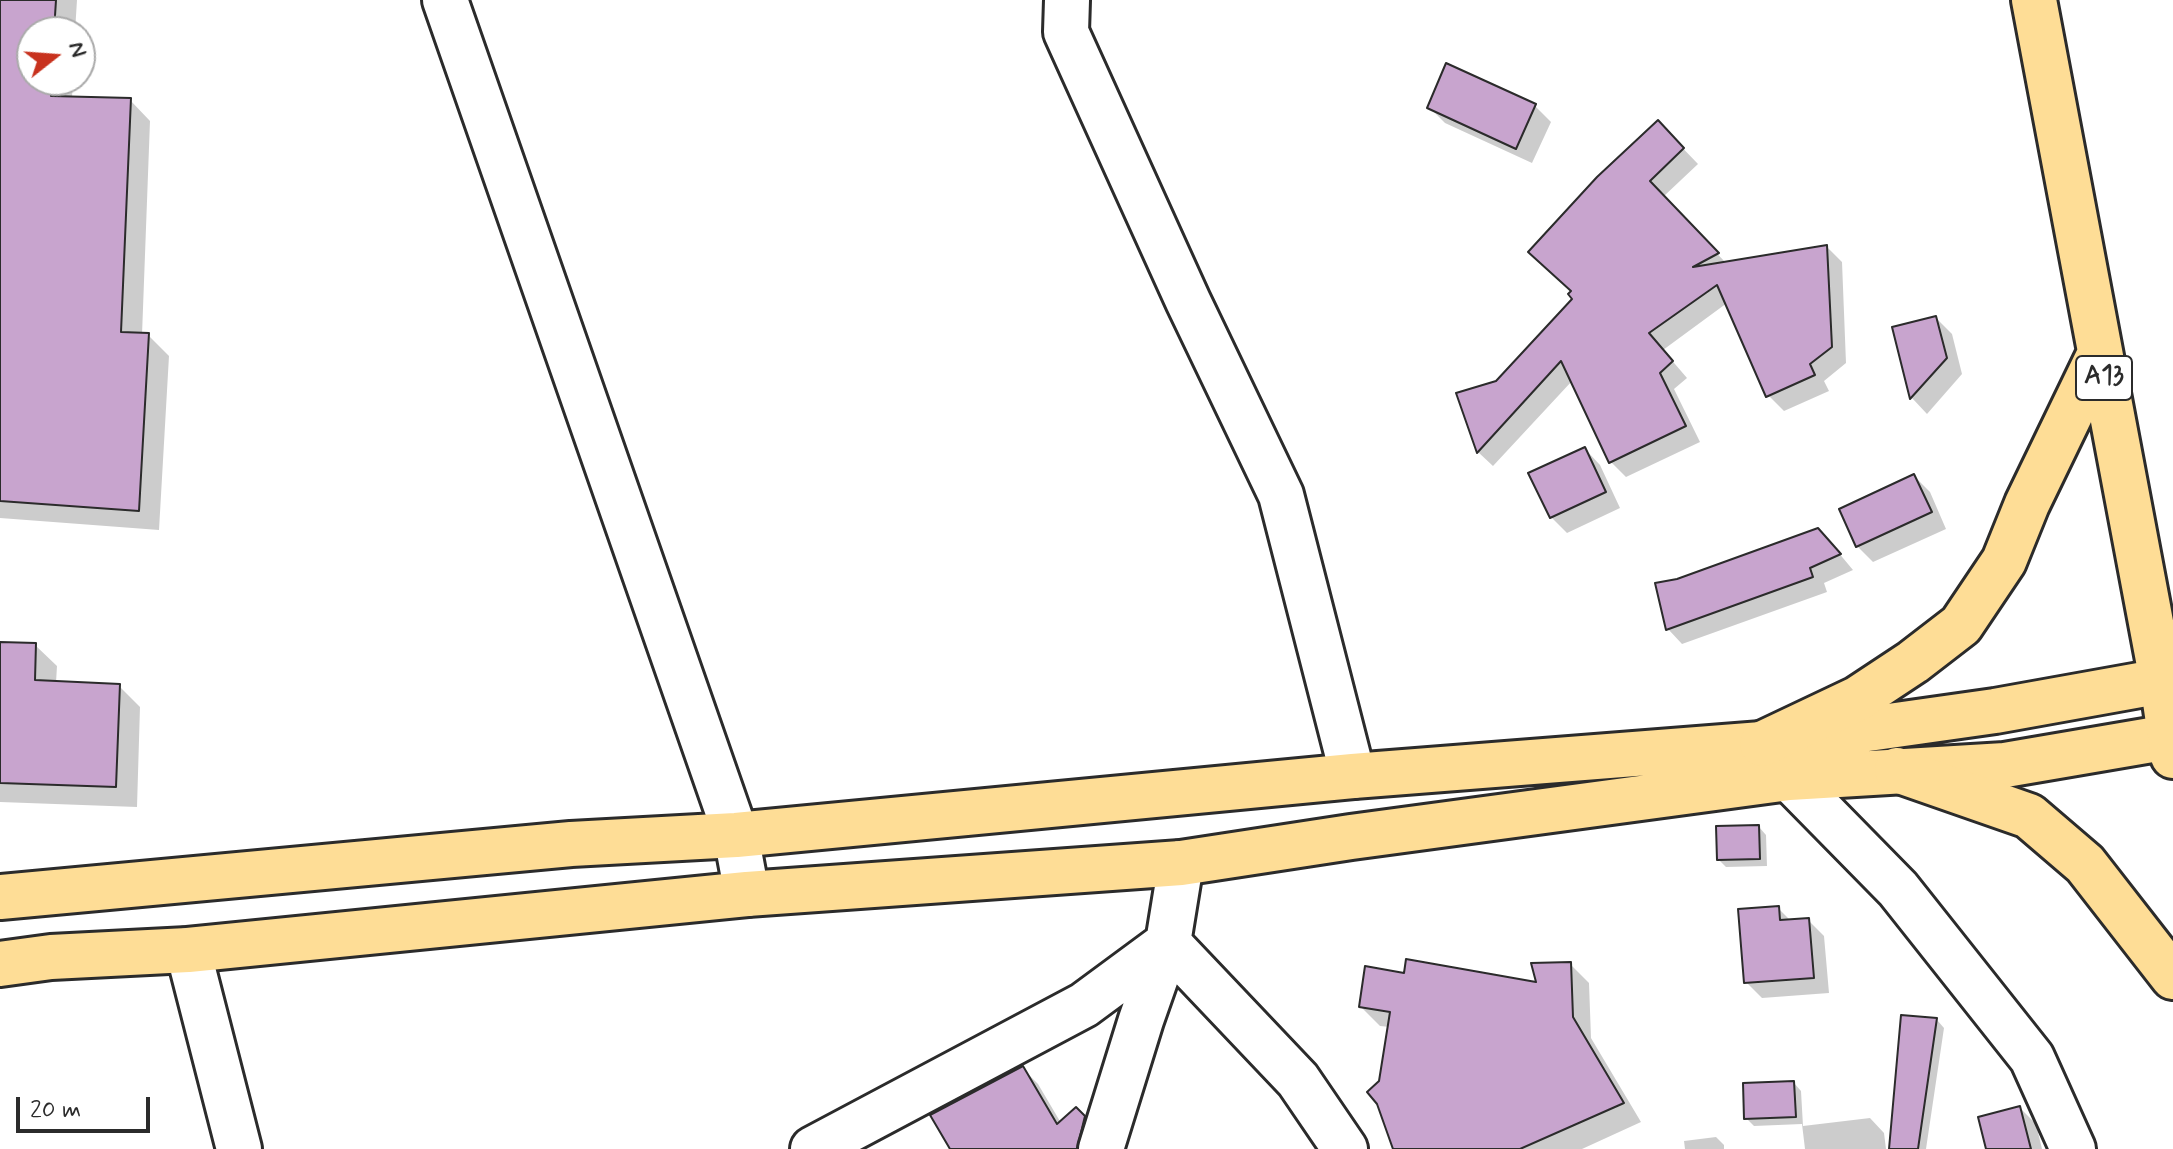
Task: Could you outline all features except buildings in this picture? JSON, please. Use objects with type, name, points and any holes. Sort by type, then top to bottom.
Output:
[{"type":"main road","name":"A13","points":[[2034,0],[2162,681],[2171,747]]},
{"type":"main road","points":[[1762,744],[1857,699],[1961,625],[2004,561],[2027,504],[2100,353]]},
{"type":"main road","points":[[0,897],[571,844],[736,835],[1353,776],[1762,744],[1995,711],[2162,681]]},
{"type":"main road","points":[[0,964],[51,957],[188,950],[747,894],[1181,863],[1789,778],[2005,765],[2171,747]]},
{"type":"main road","points":[[1897,770],[2029,816],[2085,864],[2173,977]]},
{"type":"street","points":[[445,0],[736,835],[747,894]]},
{"type":"street","points":[[1060,11],[1188,301],[1281,495],[1353,776]]},
{"type":"street","points":[[1789,778],[1898,889],[2032,1058],[2073,1149]]},
{"type":"street","points":[[1101,1149],[1168,943],[1181,863]]},
{"type":"street","points":[[1168,943],[1298,1080],[1341,1148]]},
{"type":"street","points":[[813,1149],[1084,1005],[1168,943]]},
{"type":"street","points":[[188,950],[239,1149]]}]
